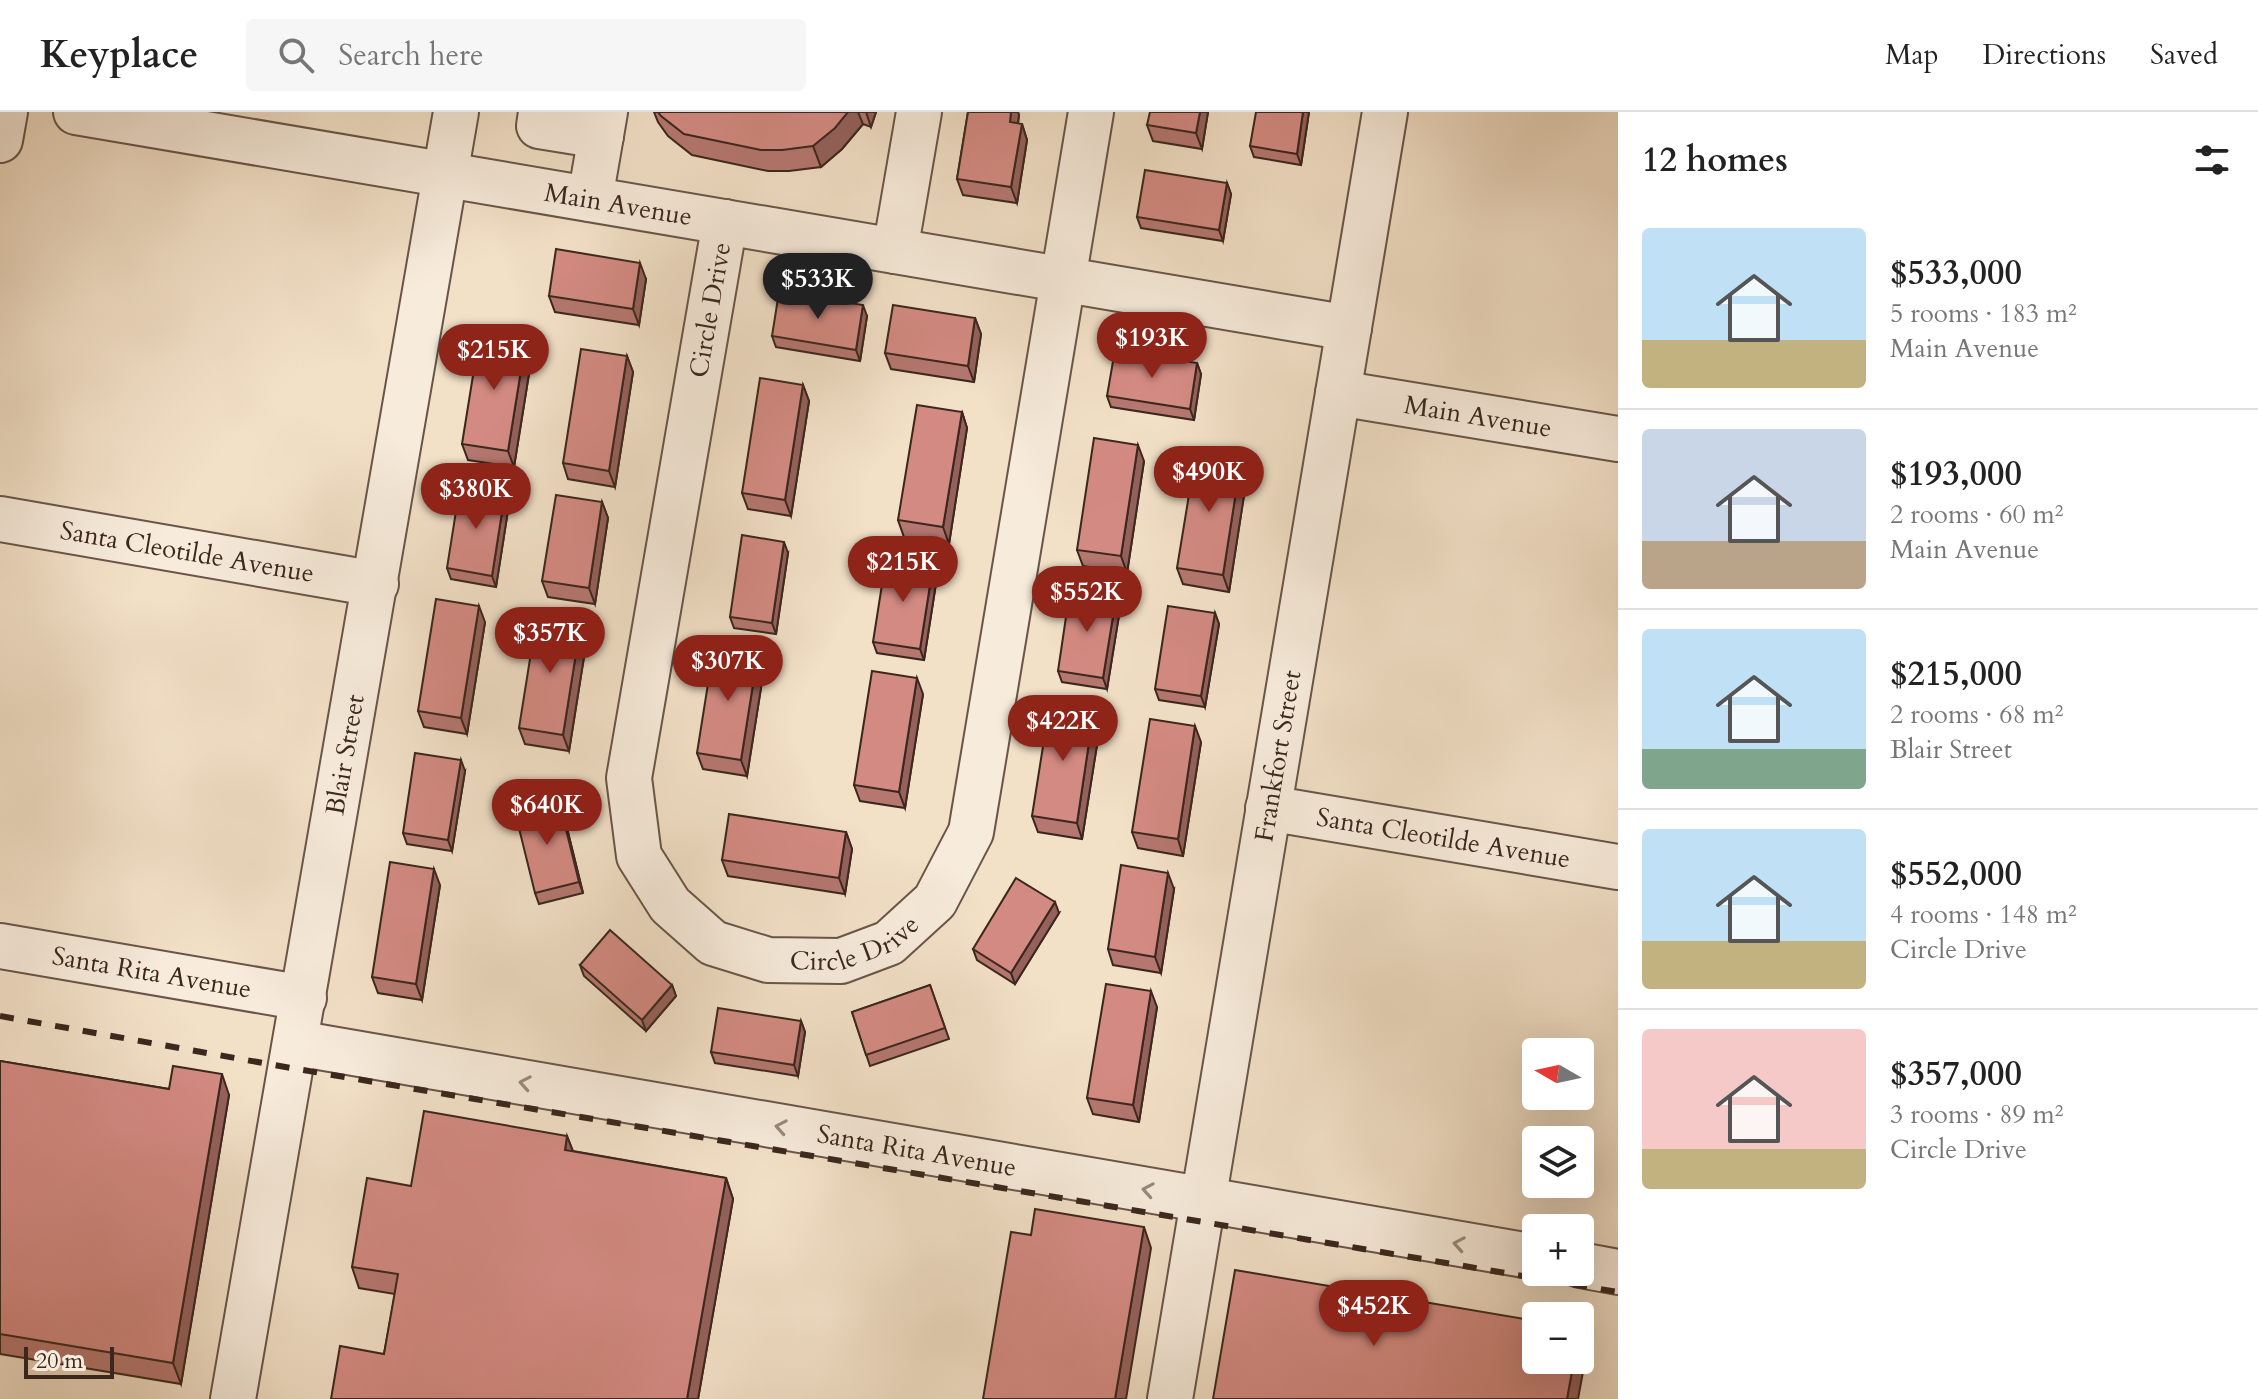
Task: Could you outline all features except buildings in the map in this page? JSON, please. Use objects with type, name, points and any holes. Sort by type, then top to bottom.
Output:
[{"type":"street","points":[[0,140],[5,112]]},
{"type":"street","name":"Main Avenue","points":[[76,112],[1349,328]]},
{"type":"street","name":"Blair Street","points":[[233,1399],[456,112]]},
{"type":"street","points":[[541,112],[539,126],[603,124],[590,199]]},
{"type":"street","points":[[895,251],[919,112]]},
{"type":"street","name":"Circle Drive","points":[[725,222],[629,778],[639,856],[670,905],[713,943],[768,960],[841,961],[889,943],[935,901],[971,832],[1091,112]]},
{"type":"street","name":"Frankfort Street","points":[[1170,1399],[1385,112]]},
{"type":"street","name":"Main Avenue","points":[[1338,393],[1618,439]]},
{"type":"street","name":"Santa Cleotilde Avenue","points":[[0,519],[376,584]]},
{"type":"street","name":"Santa Cleotilde Avenue","points":[[1268,808],[1618,867]]},
{"type":"street","name":"Santa Rita Avenue","points":[[0,946],[304,998]]},
{"type":"street","name":"Santa Rita Avenue","points":[[296,1043],[1522,1255]]},
{"type":"street","points":[[1594,1268],[1618,1272]]},
{"type":"railway","points":[[0,1016],[1618,1292]]}]
